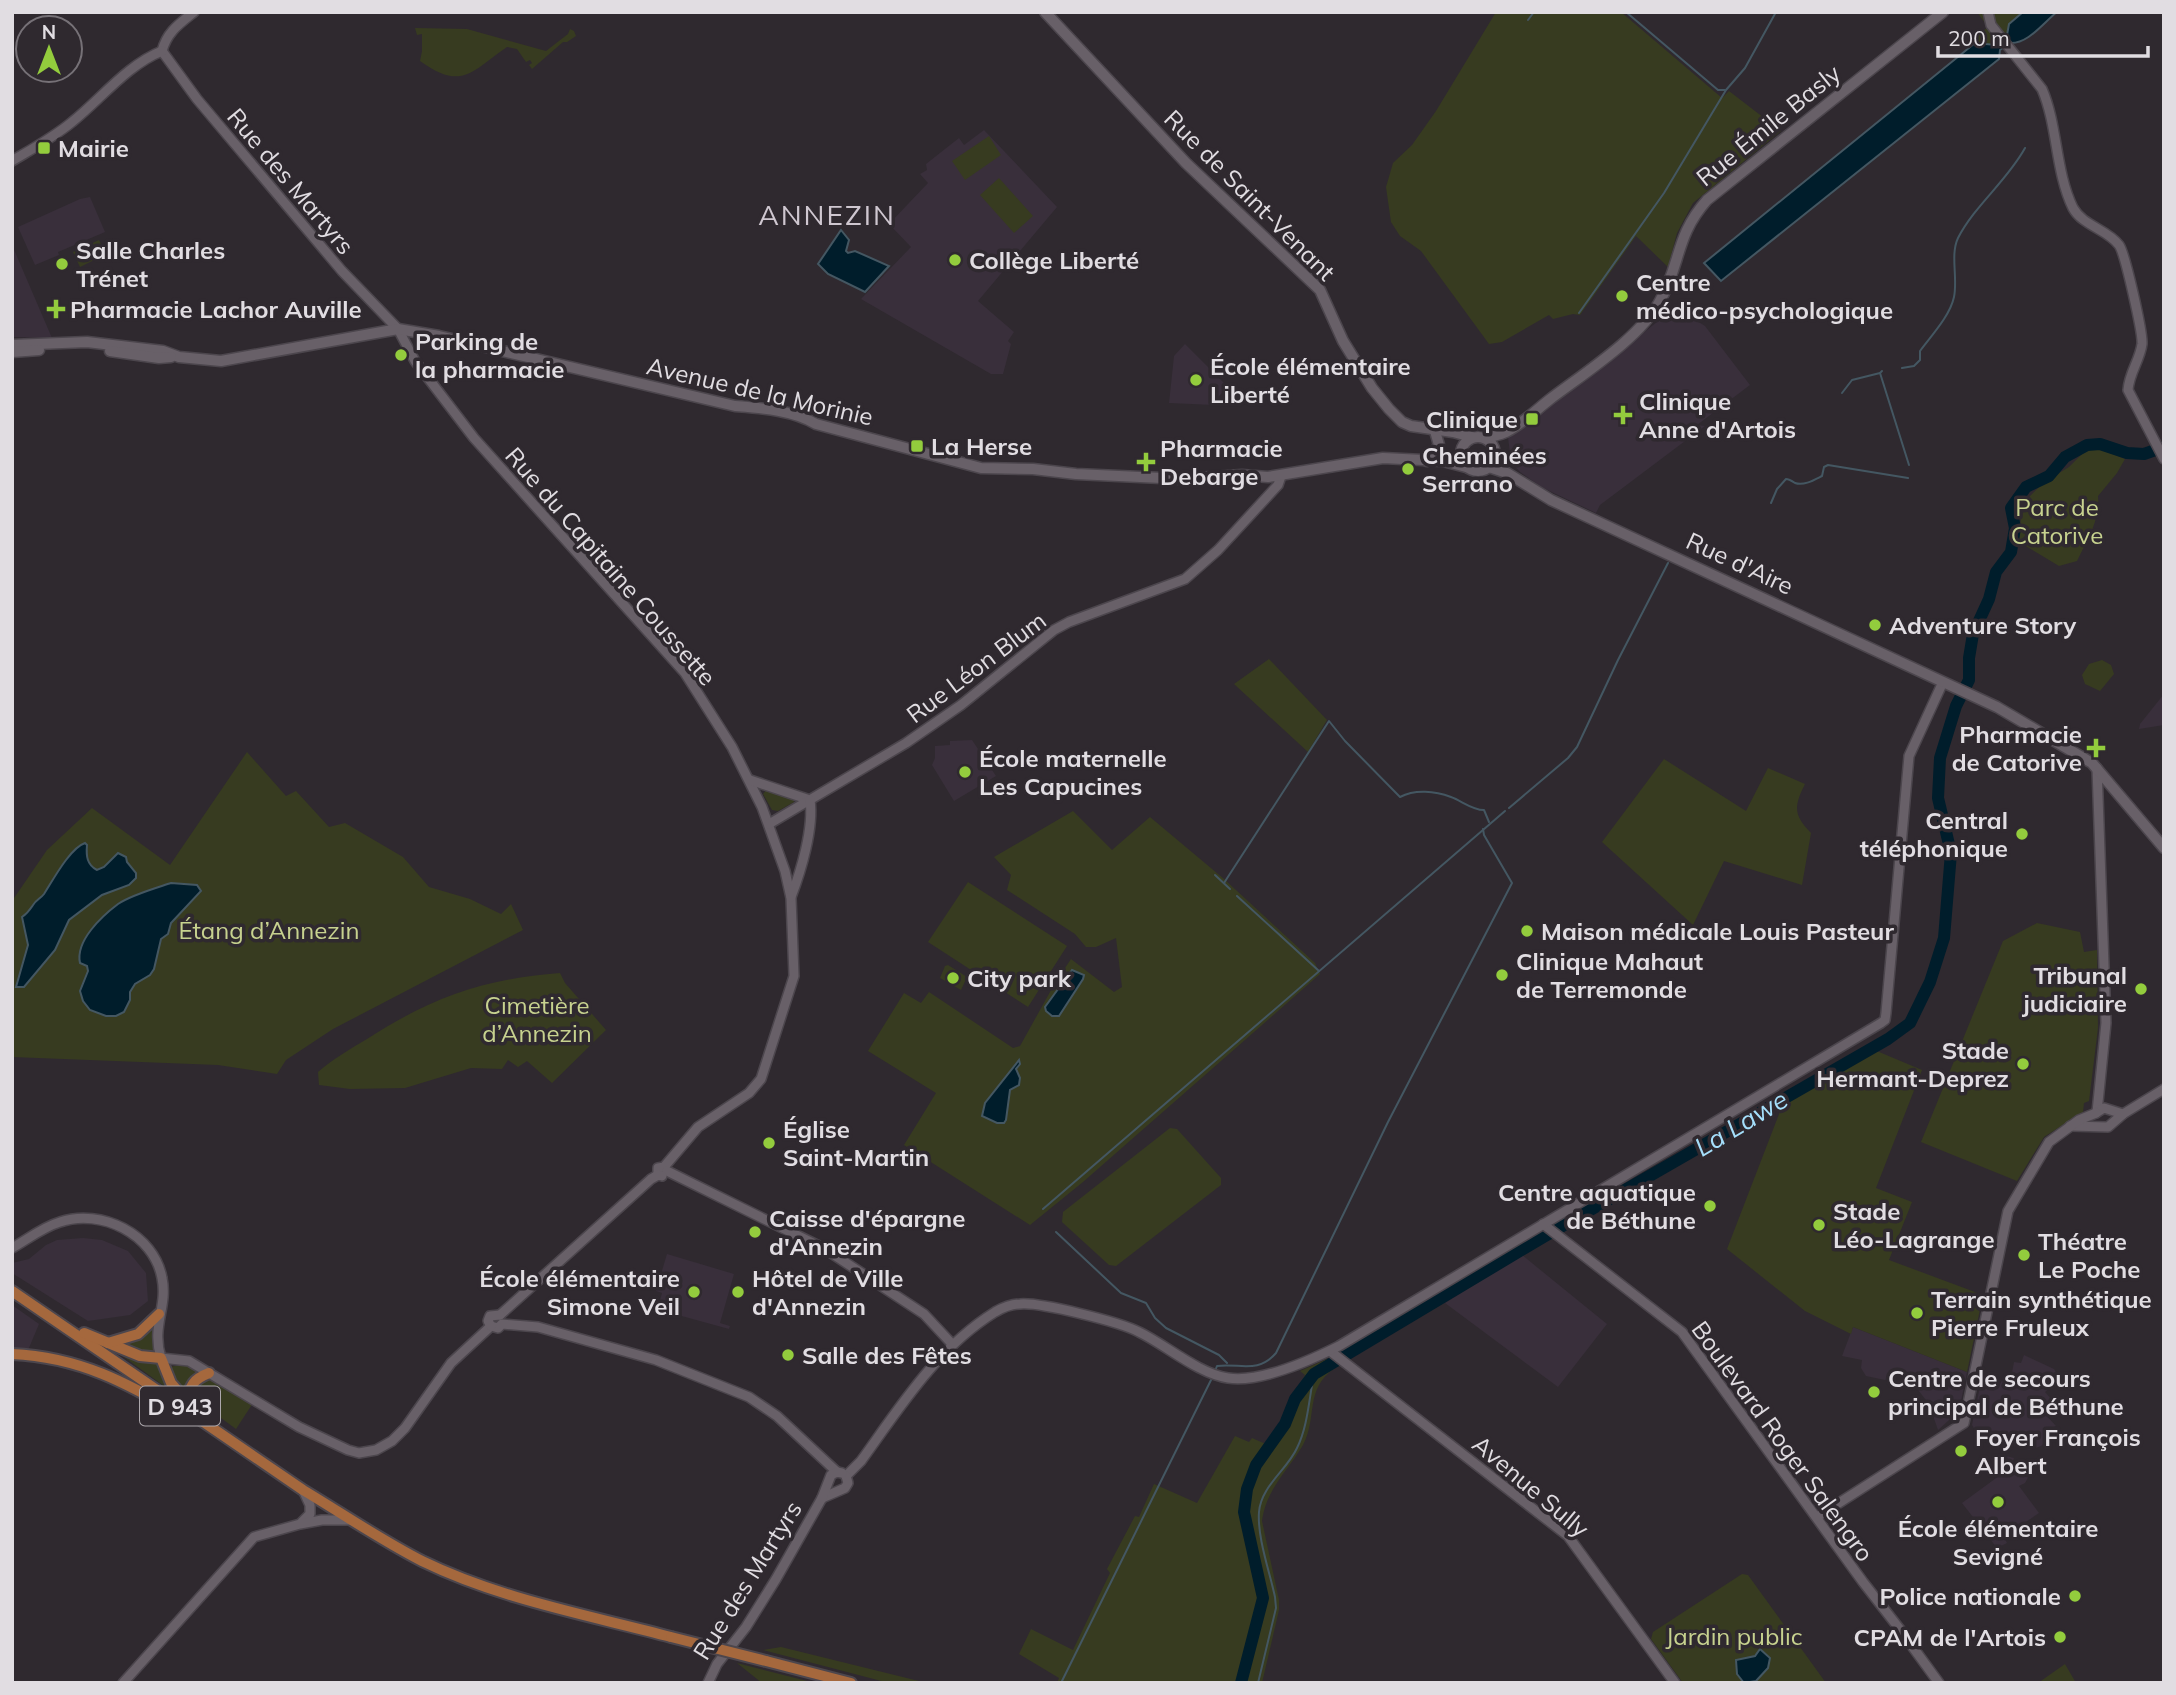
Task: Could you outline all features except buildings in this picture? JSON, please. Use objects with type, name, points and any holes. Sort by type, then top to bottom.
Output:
[{"type":"main road","name":"Rue de Saint-Venant","points":[[1045,12],[1186,163],[1321,290],[1342,339],[1372,388],[1402,422],[1472,437]]},
{"type":"main road","name":"Rue Émile Basly","points":[[1872,67],[1932,12]]},
{"type":"main road","name":"Rue Émile Basly","points":[[1495,452],[1506,433],[1632,335],[1648,318],[1666,290],[1686,228],[1707,200],[1943,12]]},
{"type":"main road","points":[[12,352],[76,348],[159,358],[234,360],[398,329]]},
{"type":"main road","name":"Avenue de la Morinie","points":[[398,329],[439,336],[731,406],[752,407],[803,417],[816,425],[964,466],[1183,479],[1281,475]]},
{"type":"main road","points":[[12,345],[87,342],[163,351],[178,357]]},
{"type":"main road","name":"Rue de Saint-Venant","points":[[1439,431],[1461,450]]},
{"type":"main road","points":[[1427,461],[1439,445],[1439,431]]},
{"type":"main road","name":"Rue Émile Basly","points":[[1486,438],[1506,433]]},
{"type":"main road","points":[[1281,475],[1383,458],[1443,461],[1476,471],[1489,467],[1495,452],[1486,438],[1472,437],[1461,450],[1443,461]]},
{"type":"main road","points":[[1461,450],[1466,467]]},
{"type":"main road","name":"Rue d'Aire","points":[[1495,452],[1507,473]]},
{"type":"main road","name":"Rue d'Aire","points":[[1489,467],[1507,473],[1551,500],[1967,693],[2062,743],[2097,767]]},
{"type":"main road","points":[[2097,767],[2164,848]]},
{"type":"main road","name":"D 943","points":[[12,1291],[303,1490],[349,1520],[423,1561],[522,1599],[852,1683]]},
{"type":"main road","points":[[41,1310],[93,1338],[139,1356],[161,1358],[171,1383],[206,1423]]},
{"type":"main road","points":[[108,1343],[138,1334],[159,1314]]},
{"type":"main road","points":[[12,1354],[57,1358],[103,1372],[195,1423],[206,1423]]},
{"type":"main road","points":[[188,1402],[189,1390],[195,1380],[209,1373]]},
{"type":"street","points":[[12,161],[63,129],[133,68],[162,51],[171,30],[194,12]]},
{"type":"street","points":[[1988,12],[1991,25],[2042,89],[2047,100],[2058,160],[2073,207],[2085,221],[2119,245],[2132,290],[2142,343],[2128,390],[2163,458]]},
{"type":"street","name":"Rue des Martyrs","points":[[162,51],[197,99],[342,271],[398,329]]},
{"type":"street","name":"Rue du Capitaine Coussette","points":[[398,329],[418,367],[476,441],[685,673],[750,780],[785,870],[791,898],[794,976],[763,1076],[749,1093],[698,1127],[663,1171],[501,1319]]},
{"type":"street","name":"Rue Léon Blum","points":[[769,824],[899,748],[1054,630],[1185,579],[1218,550],[1278,485],[1281,475]]},
{"type":"street","points":[[1268,477],[1268,494]]},
{"type":"street","points":[[829,1481],[861,1461],[918,1384],[952,1344],[996,1311],[1021,1304],[1125,1325],[1194,1364],[1228,1378],[1259,1376],[1332,1352],[1885,1020],[1909,756],[1943,682]]},
{"type":"street","points":[[2097,767],[2106,1023],[2100,1097],[2102,1111],[2095,1119],[2100,1127]]},
{"type":"street","points":[[750,780],[810,800],[811,813],[804,854],[791,898]]},
{"type":"street","points":[[756,794],[763,785]]},
{"type":"street","points":[[2070,1126],[2108,1127],[2123,1114],[2164,1089]]},
{"type":"street","points":[[2102,1111],[2114,1116],[2113,1123]]},
{"type":"street","points":[[1817,1517],[1964,1423],[2006,1216],[2044,1148],[2070,1126],[2102,1111],[2123,1114]]},
{"type":"street","points":[[663,1171],[825,1249],[924,1314],[952,1344]]},
{"type":"street","points":[[12,1248],[62,1221],[106,1220],[122,1227],[144,1244],[158,1264],[163,1279],[156,1337],[161,1358],[189,1361],[299,1427],[348,1450],[376,1450],[392,1441],[451,1363],[491,1326],[496,1328],[501,1319],[665,1363],[735,1391],[769,1409],[841,1474],[847,1486],[822,1498]]},
{"type":"street","name":"Boulevard Roger Salengro","points":[[1544,1225],[1682,1332],[1939,1683]]},
{"type":"street","name":"Avenue Sully","points":[[1332,1352],[1568,1536],[1675,1683]]},
{"type":"street","points":[[823,1460],[831,1488],[837,1491]]},
{"type":"street","name":"Rue des Martyrs","points":[[708,1683],[776,1579],[829,1481]]},
{"type":"street","points":[[300,1524],[310,1514],[310,1504],[303,1490]]},
{"type":"street","points":[[123,1683],[246,1544],[262,1534],[300,1524],[330,1519],[349,1520]]},
{"type":"shaded area","name":"Collège Liberté","points":[[984,130],[1057,207],[978,301],[1014,332],[1008,341],[1011,344],[1003,374],[991,374],[861,299],[911,247],[889,224],[928,183],[920,174],[927,170],[926,164],[959,138],[964,145]]},
{"type":"shaded area","points":[[90,197],[105,232],[35,265],[18,227]]},
{"type":"shaded area","points":[[12,245],[52,338],[12,337]]},
{"type":"shaded area","name":"Clinique Anne d'Artois","points":[[1670,312],[1686,314],[1705,326],[1750,385],[1697,425],[1705,426],[1600,505],[1596,513],[1541,487],[1520,472],[1511,462],[1508,437]]},
{"type":"shaded area","name":"École élémentaire Liberté","points":[[1185,344],[1228,387],[1214,401],[1214,405],[1169,403],[1174,356]]},
{"type":"shaded area","points":[[2164,694],[2164,725],[2139,729],[2140,724]]},
{"type":"shaded area","name":"École maternelle Les Capucines","points":[[972,740],[996,776],[954,801],[932,765],[935,746],[950,745],[950,741]]},
{"type":"shaded area","points":[[57,1240],[102,1240],[128,1251],[146,1273],[148,1301],[130,1315],[88,1321],[12,1273],[12,1263],[29,1259],[46,1245]]},
{"type":"shaded area","name":"École élémentaire Simone Veil","points":[[667,1254],[734,1274],[720,1323],[730,1326],[729,1329],[678,1315],[680,1306],[660,1300],[662,1293],[656,1291]]},
{"type":"shaded area","points":[[1522,1255],[1607,1324],[1558,1387],[1445,1303]]},
{"type":"shaded area","points":[[12,1305],[39,1324],[26,1355],[12,1354]]},
{"type":"shaded area","points":[[1853,1327],[1967,1372],[1959,1411],[1938,1430],[1929,1404],[1908,1377],[1895,1373],[1885,1380],[1866,1376],[1861,1368],[1862,1360],[1842,1356]]},
{"type":"shaded area","points":[[2024,1355],[2054,1369],[2061,1380],[2045,1392],[2053,1401],[2044,1413],[2056,1426],[2048,1432],[2052,1437],[2041,1446],[2030,1450],[1980,1438],[1972,1425],[1980,1386],[1988,1386],[1982,1383],[1983,1379],[1999,1386],[2005,1375],[2011,1378],[2014,1362],[2021,1363]]},
{"type":"shaded area","name":"École élémentaire Sevigné","points":[[2006,1456],[2014,1458],[2013,1461],[2024,1474],[2027,1471],[2030,1474],[2025,1483],[2019,1486],[2039,1513],[2011,1532],[2013,1536],[2005,1539],[2007,1543],[1997,1548],[1962,1503],[2003,1473],[2000,1469],[2001,1464],[2006,1464]]},
{"type":"green space","points":[[1496,12],[1621,12],[1722,98],[1729,91],[1781,131],[1693,203],[1677,233],[1668,267],[1636,236],[1580,315],[1553,319],[1549,315],[1502,342],[1489,344],[1421,251],[1400,236],[1391,222],[1386,187],[1393,163],[1412,145],[1436,111]]},
{"type":"green space","points":[[1977,12],[2023,12],[2009,24],[2007,35],[1995,45],[1975,43],[1973,39],[1988,27]]},
{"type":"green space","points":[[415,28],[467,29],[546,51],[568,34],[570,29],[576,36],[563,42],[532,69],[530,60],[526,62],[517,49],[507,47],[475,70],[456,76],[434,70],[420,61],[422,34],[417,35]]},
{"type":"green space","points":[[989,136],[1001,155],[965,180],[952,161]]},
{"type":"green space","points":[[999,178],[1033,216],[1014,233],[980,195]]},
{"type":"green space","points":[[99,240],[106,254],[80,267],[73,252]]},
{"type":"green space","name":"Parc de Catorive","points":[[2096,447],[2125,459],[2098,496],[2095,522],[2077,561],[2059,566],[2019,542],[2022,504],[2043,483],[2069,467],[2087,449]]},
{"type":"green space","points":[[1269,659],[1327,720],[1308,752],[1234,684]]},
{"type":"green space","points":[[2102,660],[2111,665],[2114,674],[2100,691],[2085,684],[2082,675],[2089,664]]},
{"type":"green space","name":"Étang d’Annezin","points":[[247,752],[286,796],[296,791],[329,827],[345,823],[403,857],[429,887],[470,899],[501,914],[511,904],[523,930],[333,1029],[286,1060],[277,1074],[218,1065],[12,1057],[12,901],[47,850],[92,808],[170,865]]},
{"type":"green space","points":[[1664,759],[1746,811],[1768,768],[1805,784],[1797,810],[1801,821],[1811,833],[1802,885],[1724,861],[1693,925],[1602,842]]},
{"type":"green space","points":[[767,789],[793,795],[794,802],[778,811],[772,810],[763,794]]},
{"type":"green space","points":[[1073,811],[1112,850],[1150,817],[1224,879],[1315,963],[1320,974],[1083,1182],[1030,1225],[904,1145],[936,1093],[868,1051],[904,993],[921,1003],[929,992],[1013,1048],[1020,1046],[1071,959],[1114,992],[1122,987],[1116,938],[1096,947],[1086,947],[1075,934],[1007,890],[1011,875],[994,857]]},
{"type":"green space","points":[[968,882],[1067,946],[1028,1007],[928,942]]},
{"type":"green space","name":"Stade Hermant-Deprez","points":[[2037,923],[2080,932],[2084,952],[2097,950],[2098,1028],[2089,1101],[2084,1103],[2083,1112],[2044,1137],[2017,1181],[1921,1142],[2003,941]]},
{"type":"green space","name":"City park","points":[[948,965],[967,977],[961,990],[940,978]]},
{"type":"green space","name":"Cimetière d’Annezin","points":[[560,973],[565,983],[606,1030],[552,1083],[527,1061],[518,1067],[508,1060],[502,1069],[471,1068],[405,1088],[350,1089],[319,1085],[318,1072],[348,1050],[437,1001],[483,985]]},
{"type":"green space","name":"Stade Léo-Lagrange","points":[[1872,1049],[1922,1070],[1876,1188],[1912,1202],[1889,1260],[1983,1295],[1967,1372],[1853,1327],[1851,1334],[1805,1311],[1727,1249],[1784,1101]]},
{"type":"green space","points":[[1170,1128],[1177,1129],[1221,1178],[1221,1185],[1116,1266],[1109,1265],[1062,1222],[1063,1212]]},
{"type":"green space","points":[[153,1324],[153,1356],[115,1344]]},
{"type":"green space","points":[[113,1349],[159,1361],[168,1383],[164,1386]]},
{"type":"green space","points":[[1327,1359],[1335,1368],[1325,1376],[1315,1394],[1303,1445],[1273,1490],[1264,1510],[1262,1521],[1279,1610],[1262,1683],[1057,1683],[1059,1678],[1019,1654],[1031,1629],[1073,1650],[1110,1573],[1107,1569],[1135,1516],[1139,1517],[1154,1484],[1197,1503],[1235,1436],[1249,1442],[1252,1438],[1268,1445],[1305,1375],[1300,1371]]},
{"type":"green space","points":[[189,1366],[202,1374],[185,1394],[174,1383],[170,1367]]},
{"type":"green space","points":[[204,1379],[214,1381],[253,1403],[236,1429],[195,1399],[192,1389]]},
{"type":"green space","name":"Jardin public","points":[[1742,1574],[1748,1575],[1826,1683],[1683,1683],[1651,1639],[1653,1632]]},
{"type":"green space","points":[[781,1647],[927,1683],[889,1683],[763,1650]]},
{"type":"green space","points":[[737,1663],[815,1683],[762,1683]]},
{"type":"green space","points":[[2065,1664],[2076,1683],[2038,1683]]},
{"type":"water","points":[[2023,12],[2057,12],[2029,37],[2010,43],[2000,50],[1999,59],[1721,281],[1704,263],[1975,43],[1996,45],[2007,35],[2009,24]]},
{"type":"water","points":[[841,230],[849,240],[846,251],[848,253],[855,251],[889,266],[865,292],[828,274],[818,264]]},
{"type":"water","points":[[85,843],[91,866],[97,870],[104,867],[118,853],[126,857],[136,873],[136,878],[129,885],[102,895],[69,920],[55,950],[24,987],[16,987],[28,945],[22,917],[44,894],[68,858]]},
{"type":"water","points":[[171,883],[197,885],[201,891],[171,923],[168,934],[161,939],[154,969],[150,975],[135,984],[124,1012],[116,1016],[106,1016],[90,1010],[80,991],[88,971],[87,966],[80,963],[80,955],[91,930],[118,904]]},
{"type":"water","points":[[1072,970],[1084,975],[1083,979],[1059,1016],[1052,1016],[1045,1007]]},
{"type":"water","points":[[1019,1060],[1020,1064],[1016,1069],[1020,1078],[1019,1085],[1010,1090],[1006,1120],[1004,1123],[997,1123],[982,1116],[985,1103]]},
{"type":"water","points":[[1760,1649],[1770,1658],[1768,1668],[1756,1681],[1744,1683],[1737,1674],[1736,1660],[1755,1656]]},
{"type":"waterway","points":[[1528,20],[1534,12]]},
{"type":"waterway","points":[[1626,12],[1718,90],[1725,90]]},
{"type":"waterway","points":[[1579,313],[1664,193],[1726,90],[1745,68],[1776,12]]},
{"type":"waterway","points":[[1902,368],[1914,366],[1920,360],[1920,351],[1949,311],[1955,290],[1955,252],[1958,238],[2025,148]]},
{"type":"waterway","points":[[1882,371],[1880,373],[1909,465]]},
{"type":"waterway","points":[[1842,393],[1852,380],[1880,373]]},
{"type":"waterway","name":"La Lawe","points":[[1241,1683],[1263,1598],[1244,1512],[1247,1489],[1256,1465],[1285,1424],[1295,1399],[1314,1374],[1545,1236],[1888,1039],[1910,1023],[1930,982],[1944,938],[1951,853],[1938,798],[1940,758],[1956,706],[1969,680],[1973,634],[1989,599],[1996,572],[2011,552],[2015,528],[2011,508],[2026,487],[2049,476],[2065,457],[2087,445],[2100,444],[2127,453],[2144,454],[2164,447]]},
{"type":"waterway","points":[[1771,503],[1777,489],[1786,479],[1798,484],[1809,482],[1822,476],[1824,467],[1828,465],[1908,478]]},
{"type":"waterway","points":[[1509,808],[1568,758],[1577,747],[1668,563]]},
{"type":"waterway","points":[[1224,883],[1329,721],[1400,797],[1419,792],[1445,795],[1484,810],[1489,822]]},
{"type":"waterway","points":[[1043,1209],[1505,811]]},
{"type":"waterway","points":[[1215,1371],[1217,1366],[1255,1366],[1276,1353],[1388,1122],[1512,883],[1483,829]]},
{"type":"waterway","points":[[1215,875],[1230,889]]},
{"type":"waterway","points":[[1237,896],[1319,971]]},
{"type":"waterway","points":[[1056,1232],[1121,1293],[1146,1303],[1155,1318],[1166,1328],[1219,1355],[1227,1363]]},
{"type":"waterway","points":[[1258,1683],[1276,1608],[1262,1544],[1259,1512],[1264,1494],[1293,1456],[1301,1439],[1314,1374]]},
{"type":"waterway","points":[[1061,1683],[1211,1380]]},
{"type":"place","name":"Mairie","points":[[44,148]]},
{"type":"place","name":"Collège Liberté","points":[[955,260]]},
{"type":"place","name":"Salle Charles Trénet","points":[[62,264]]},
{"type":"place","name":"Centre médico-psychologique","points":[[1622,296]]},
{"type":"place","name":"Pharmacie Lachor Auville","points":[[56,309]]},
{"type":"place","name":"Parking de la pharmacie","points":[[401,355]]},
{"type":"place","name":"École élémentaire Liberté","points":[[1196,380]]},
{"type":"place","name":"Clinique Anne d'Artois","points":[[1623,415]]},
{"type":"place","name":"Clinique","points":[[1532,419]]},
{"type":"place","name":"La Herse","points":[[917,446]]},
{"type":"place","name":"Pharmacie Debarge","points":[[1146,462]]},
{"type":"place","name":"Cheminées Serrano","points":[[1408,469]]},
{"type":"place","name":"Adventure Story","points":[[1875,625]]},
{"type":"place","name":"Pharmacie de Catorive","points":[[2096,748]]},
{"type":"place","name":"École maternelle Les Capucines","points":[[965,772]]},
{"type":"place","name":"Central téléphonique","points":[[2022,834]]},
{"type":"place","name":"Maison médicale Louis Pasteur","points":[[1527,931]]},
{"type":"place","name":"Clinique Mahaut de Terremonde","points":[[1502,975]]},
{"type":"place","name":"City park","points":[[953,978]]},
{"type":"place","name":"Tribunal judiciaire","points":[[2141,989]]},
{"type":"place","name":"Stade Hermant-Deprez","points":[[2023,1064]]},
{"type":"place","name":"Église Saint-Martin","points":[[769,1143]]},
{"type":"place","name":"Centre aquatique de Béthune","points":[[1710,1206]]},
{"type":"place","name":"Stade Léo-Lagrange","points":[[1819,1225]]},
{"type":"place","name":"Caisse d'épargne d'Annezin","points":[[755,1232]]},
{"type":"place","name":"Théatre Le Poche","points":[[2024,1255]]},
{"type":"place","name":"École élémentaire Simone Veil","points":[[694,1292]]},
{"type":"place","name":"Hôtel de Ville d'Annezin","points":[[738,1292]]},
{"type":"place","name":"Terrain synthétique Pierre Fruleux","points":[[1917,1313]]},
{"type":"place","name":"Salle des Fêtes","points":[[788,1355]]},
{"type":"place","name":"Centre de secours principal de Béthune","points":[[1874,1392]]},
{"type":"place","name":"Foyer François Albert","points":[[1961,1451]]},
{"type":"place","name":"École élémentaire Sevigné","points":[[1998,1502]]},
{"type":"place","name":"Police nationale","points":[[2075,1596]]},
{"type":"place","name":"CPAM de l'Artois","points":[[2060,1637]]},
{"type":"district","name":"ANNEZIN","points":[[827,214]]}]
